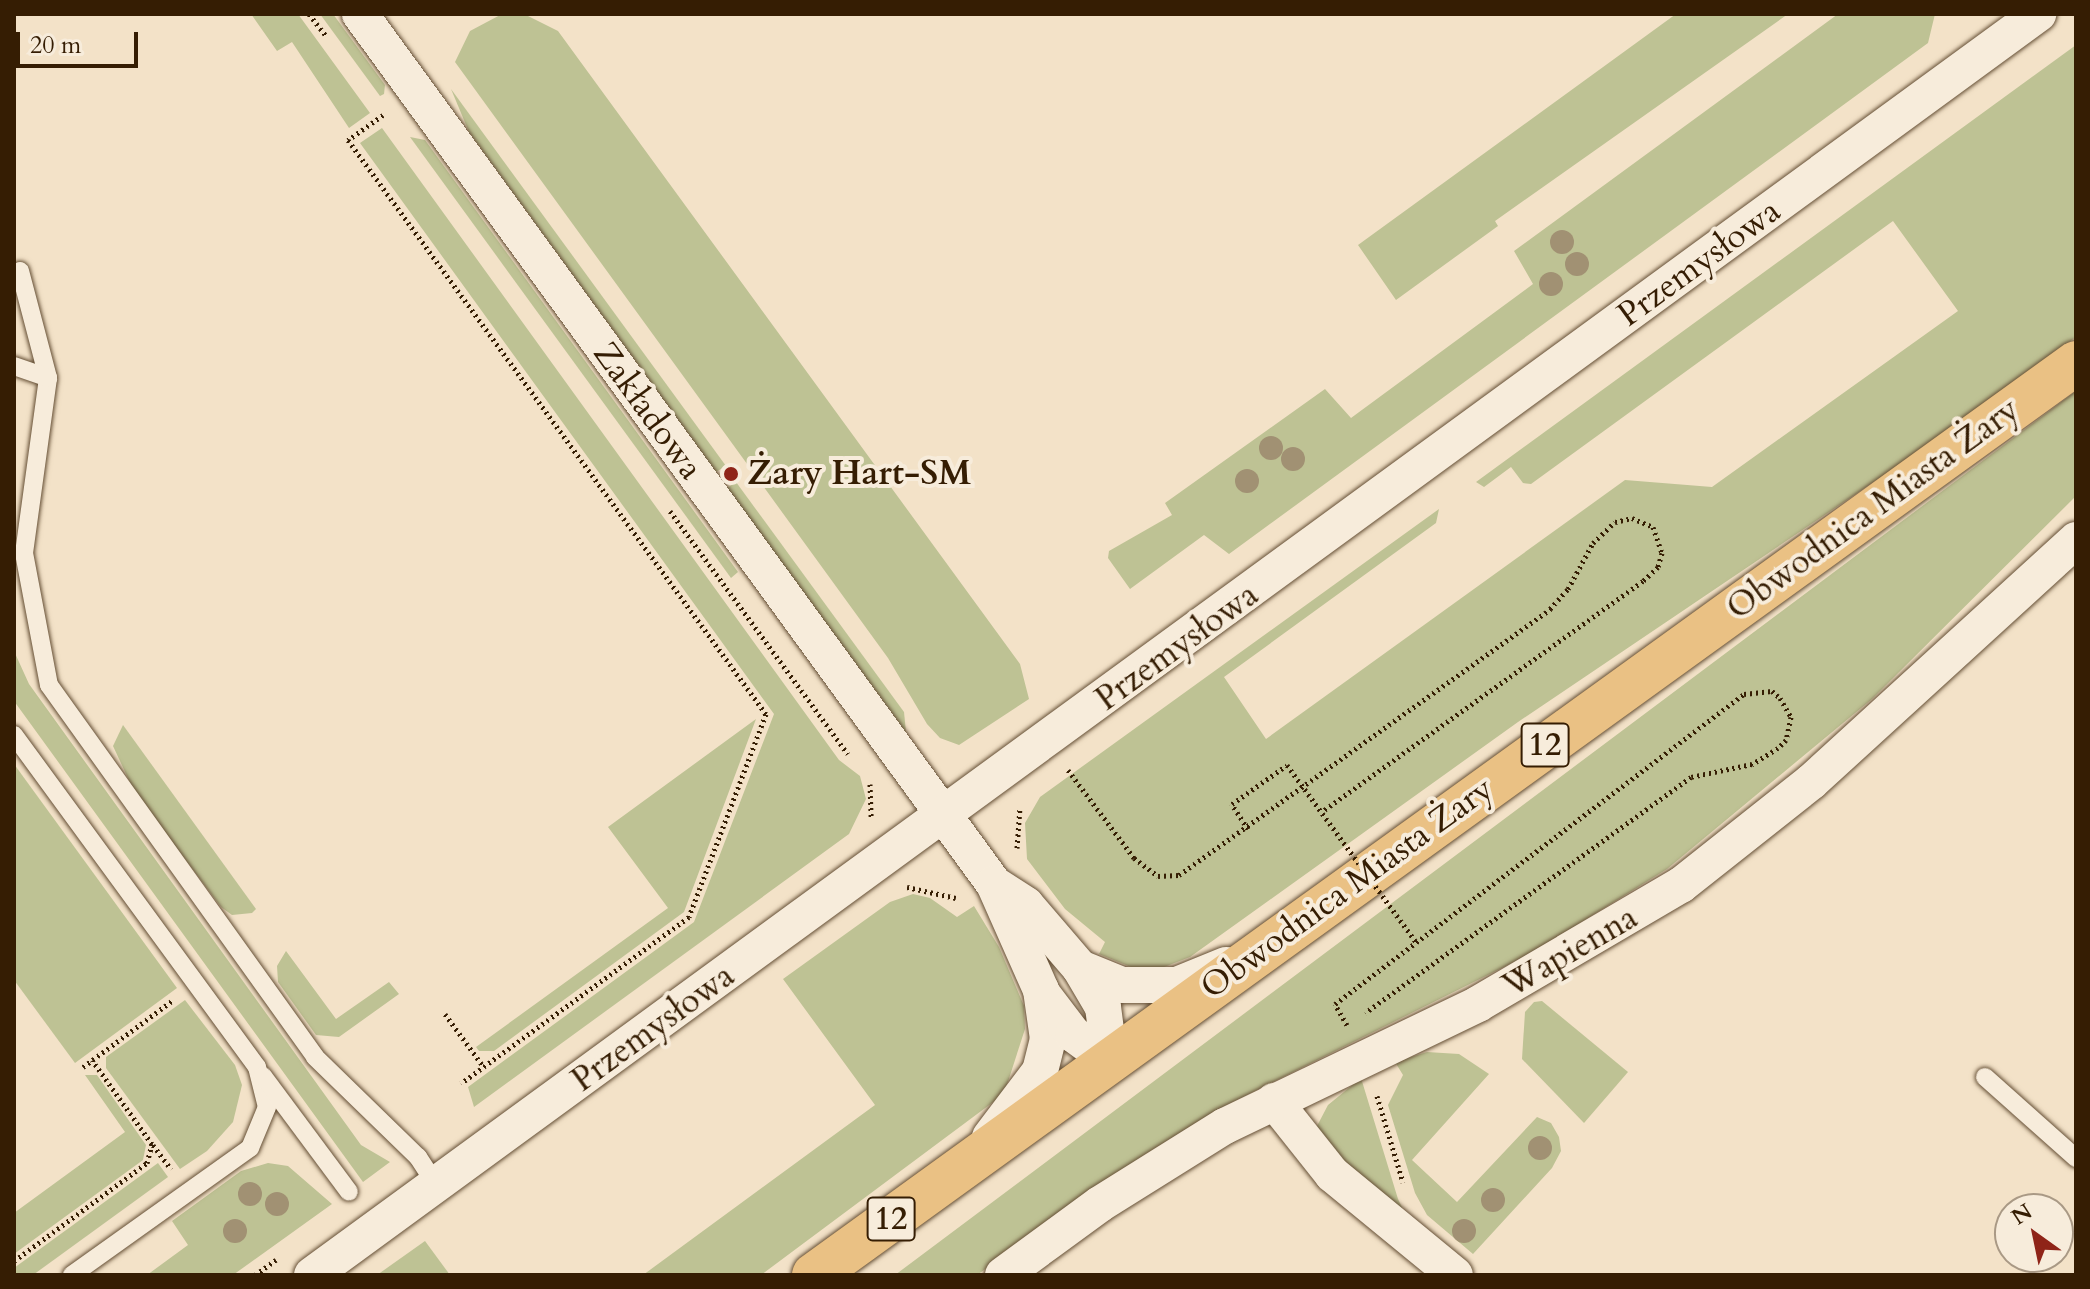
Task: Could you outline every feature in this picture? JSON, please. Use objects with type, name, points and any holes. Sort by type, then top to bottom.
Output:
[{"type":"main road","name":"Obwodnica Miasta Żary","points":[[814,1275],[2076,363]]},
{"type":"street","name":"Zakładowa","points":[[360,14],[942,818],[994,884],[1041,990],[1073,1034],[1110,1061]]},
{"type":"street","name":"Przemysłowa","points":[[312,1275],[942,818],[2038,14]]},
{"type":"street","name":"Wapienna","points":[[1003,1275],[1152,1171],[1274,1101],[1478,1004],[1681,885],[1811,782],[2076,540]]},
{"type":"street","name":"Zakładowa","points":[[994,884],[1026,905],[1080,968],[1103,1007],[1110,1061]]},
{"type":"street","name":"Zakładowa","points":[[1080,968],[1122,985],[1159,987],[1194,980],[1257,952]]},
{"type":"street","name":"Zakładowa","points":[[968,1163],[1040,1071],[1048,1039],[1041,990]]},
{"type":"street","points":[[1274,1101],[1332,1174],[1455,1275]]},
{"type":"lane","points":[[20,271],[48,378],[24,553],[49,685],[315,1057],[418,1157],[436,1185]]},
{"type":"lane","points":[[14,366],[48,378]]},
{"type":"lane","points":[[14,735],[349,1192]]},
{"type":"lane","points":[[72,1275],[250,1148],[267,1107],[257,1067]]},
{"type":"lane","points":[[1985,1077],[2076,1158]]},
{"type":"path","points":[[383,115],[348,140],[766,714],[689,917],[461,1083]]},
{"type":"path","points":[[1065,766],[1134,858],[1158,876],[1190,870],[1550,609],[1568,589],[1593,543],[1615,522],[1632,518],[1653,527],[1662,553],[1658,567],[1643,581],[1322,812]]},
{"type":"path","points":[[1772,691],[1780,698],[1791,717],[1786,740],[1778,748],[1752,764],[1691,777],[1347,1026],[1333,1007],[1417,943],[1744,694],[1772,691]]},
{"type":"path","points":[[866,826],[875,799],[868,775],[897,756]]},
{"type":"path","points":[[1248,829],[1232,804],[1287,765],[1417,943]]},
{"type":"path","points":[[83,1067],[181,995]]},
{"type":"path","points":[[445,1014],[483,1066]]},
{"type":"path","points":[[92,1060],[174,1173]]},
{"type":"path","points":[[1375,1087],[1405,1187]]},
{"type":"path","points":[[14,1261],[147,1163],[152,1144]]},
{"type":"green space","points":[[251,14],[298,14],[370,113],[349,128],[292,42],[277,51]]},
{"type":"green space","points":[[320,14],[333,14],[385,85],[384,94],[380,96]]},
{"type":"green space","points":[[502,14],[524,14],[558,31],[1020,664],[1029,699],[959,745],[940,738],[927,724],[888,658],[455,62],[470,31]]},
{"type":"green space","points":[[1676,14],[1788,14],[1495,221],[1498,226],[1396,300],[1358,245]]},
{"type":"green space","points":[[1838,14],[1935,14],[1928,43],[1229,554],[1204,535],[1130,589],[1108,558],[1109,551],[1172,515],[1165,503],[1325,389],[1351,418],[1533,284],[1514,251]]},
{"type":"green space","points":[[2076,45],[2076,337],[1915,454],[1518,722],[1190,957],[1159,969],[1131,967],[1099,954],[1105,942],[1065,909],[1027,859],[1025,823],[1040,797],[1439,509],[1436,523],[1224,677],[1266,739],[1625,480],[1712,487],[1958,311],[1893,221],[1531,484],[1523,483],[1511,467],[1484,487],[1476,482]]},
{"type":"green space","points":[[451,89],[726,466],[716,472],[469,132]]},
{"type":"green space","points":[[382,128],[839,760],[860,776],[866,799],[849,834],[474,1107],[468,1087],[694,922],[774,714],[360,143]]},
{"type":"green space","points":[[410,137],[425,140],[738,572],[731,578]]},
{"type":"green space","points":[[2076,391],[2076,496],[1872,699],[1667,869],[1530,954],[1225,1106],[1144,1155],[977,1275],[895,1275]]},
{"type":"green space","points":[[736,482],[904,712],[906,732],[727,488]]},
{"type":"green space","points":[[14,651],[29,684],[361,1145],[390,1162],[363,1182],[14,701]]},
{"type":"green space","points":[[756,719],[684,912],[494,1051],[479,1051],[476,1047],[668,908],[608,827]]},
{"type":"green space","points":[[123,725],[256,909],[252,913],[232,915],[221,907],[134,791],[113,746]]},
{"type":"green space","points":[[14,764],[177,988],[75,1063],[14,980]]},
{"type":"green space","points":[[913,894],[930,898],[957,917],[974,906],[999,947],[1024,1006],[1025,1029],[1004,1094],[761,1275],[643,1275],[875,1105],[783,979],[890,902]]},
{"type":"green space","points":[[286,951],[336,1019],[389,982],[399,994],[339,1037],[316,1035],[278,982],[277,966]]},
{"type":"green space","points":[[185,1000],[235,1065],[242,1085],[233,1122],[207,1151],[180,1169],[106,1068],[106,1057]]},
{"type":"green space","points":[[1542,1001],[1628,1072],[1584,1123],[1522,1059],[1525,1012],[1534,1002]]},
{"type":"green space","points":[[1427,1052],[1459,1054],[1489,1074],[1412,1160],[1457,1202],[1537,1117],[1551,1123],[1559,1137],[1561,1151],[1552,1168],[1473,1254],[1427,1215],[1415,1193],[1388,1105],[1403,1075],[1395,1062]]},
{"type":"green space","points":[[85,1075],[97,1075],[146,1145],[143,1160],[14,1254],[14,1213],[125,1132]]},
{"type":"green space","points":[[1361,1078],[1398,1199],[1408,1220],[1317,1141],[1317,1126],[1328,1105]]},
{"type":"green space","points":[[158,1163],[168,1177],[33,1275],[14,1275],[14,1268]]},
{"type":"green space","points":[[268,1163],[288,1166],[332,1204],[233,1275],[147,1275],[188,1245],[172,1221],[241,1171]]},
{"type":"green space","points":[[425,1241],[450,1275],[377,1275]]},
{"type":"place","name":"Żary Hart-SM","points":[[731,474]]}]
